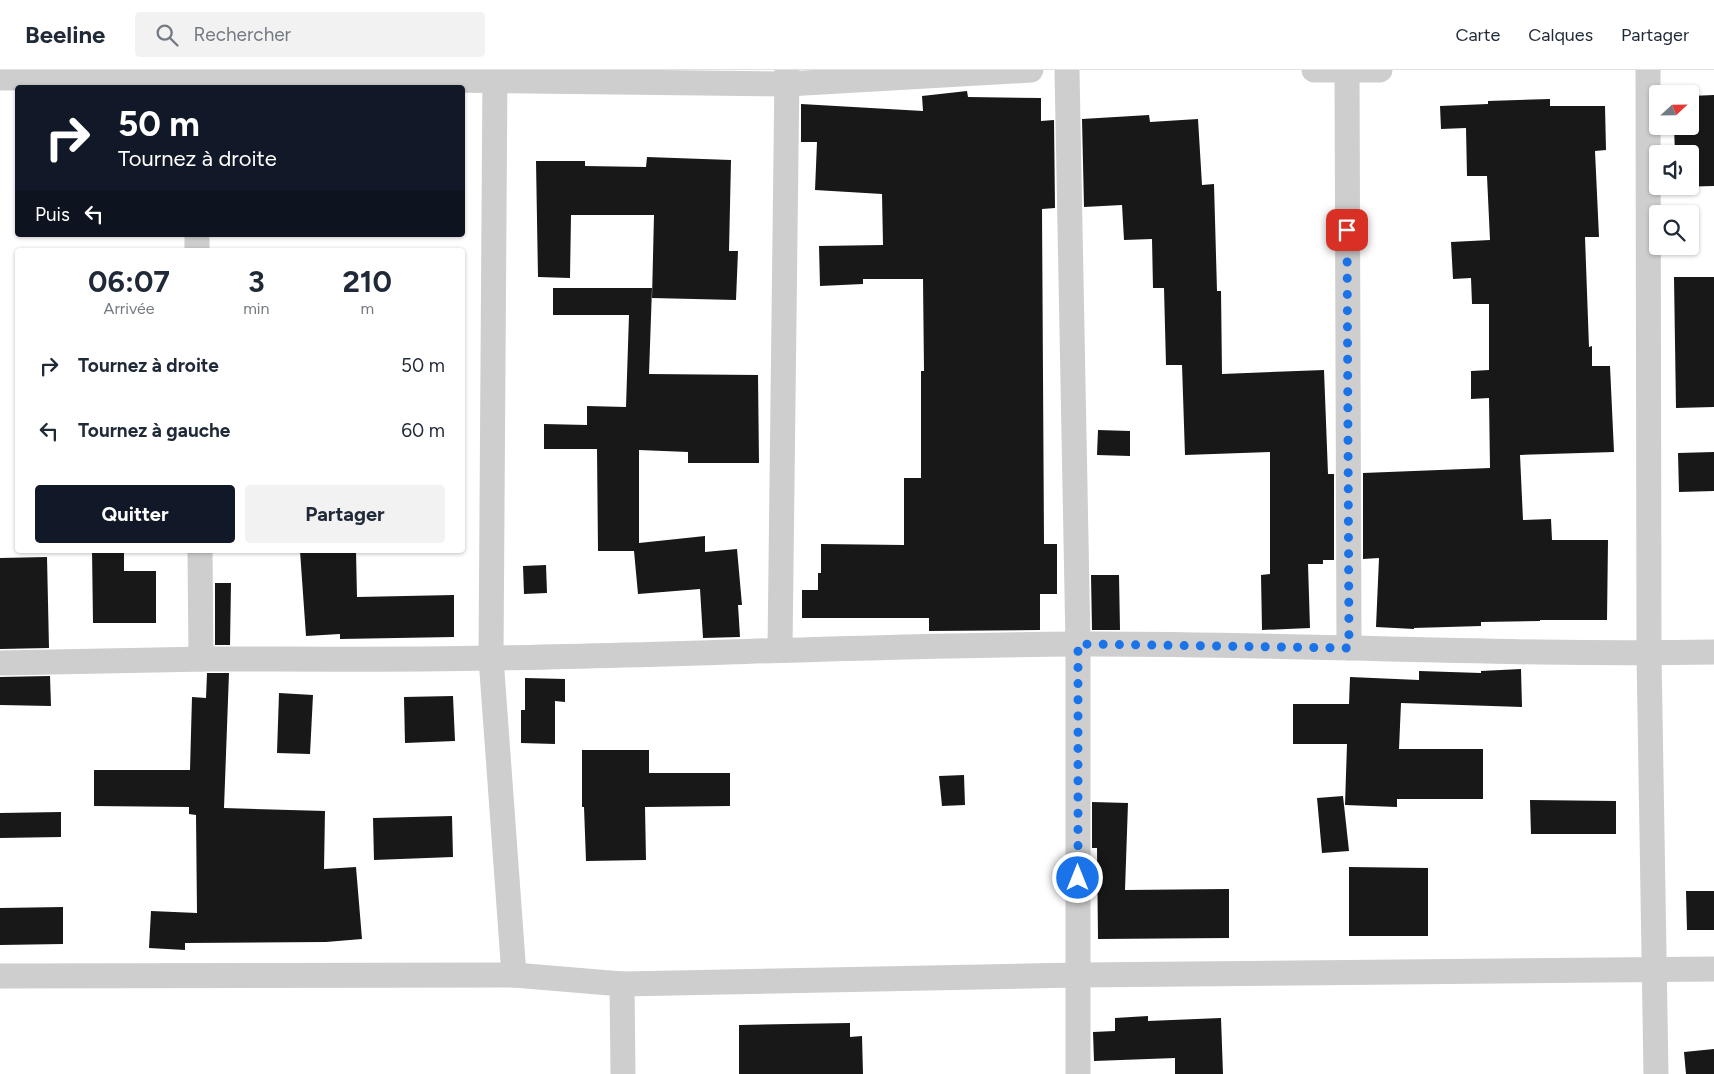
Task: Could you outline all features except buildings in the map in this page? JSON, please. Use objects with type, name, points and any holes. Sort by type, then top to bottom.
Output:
[{"type":"street","points":[[0,78],[495,75],[787,77],[1031,70]]},
{"type":"street","points":[[1066,70],[1078,644],[1078,1074]]},
{"type":"street","points":[[1314,70],[1380,70]]},
{"type":"street","points":[[1347,70],[1349,648]]},
{"type":"street","points":[[1648,70],[1649,654],[1656,1074]]},
{"type":"street","points":[[495,75],[491,658],[514,975]]},
{"type":"street","points":[[780,649],[787,77]]},
{"type":"street","points":[[200,553],[201,659]]},
{"type":"street","points":[[0,663],[201,659],[491,658],[780,649],[1078,644],[1649,654],[1714,652]]},
{"type":"street","points":[[0,976],[514,975],[622,984],[1078,975],[1714,969]]},
{"type":"street","points":[[622,984],[623,1074]]},
{"type":"route","points":[[1078,878],[1078,644],[1349,648],[1347,230]]}]
